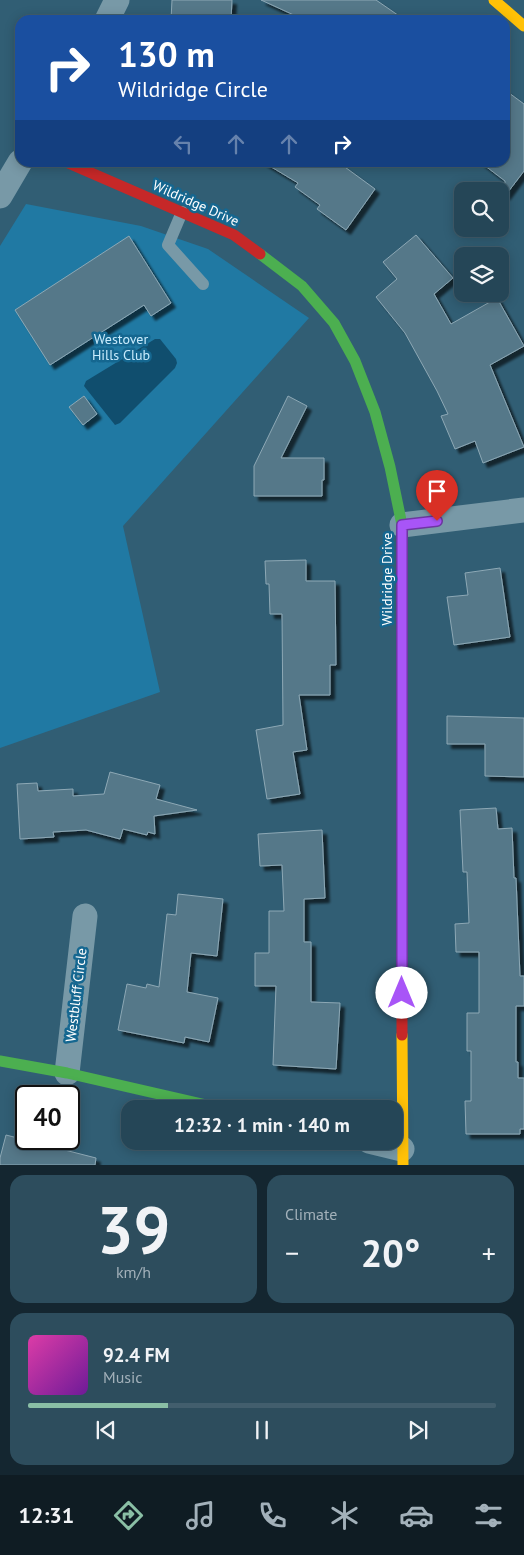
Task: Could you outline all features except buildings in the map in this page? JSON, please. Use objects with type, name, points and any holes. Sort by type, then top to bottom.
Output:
[{"type":"street","points":[[110,15],[117,0]]},
{"type":"street","points":[[494,0],[524,26]]},
{"type":"street","points":[[0,196],[17,167]]},
{"type":"street","name":"Wildridge Drive","points":[[78,167],[234,235],[302,286],[334,323],[355,361],[375,412],[390,466],[402,525],[403,1157]]},
{"type":"street","points":[[402,525],[524,510]]},
{"type":"street","name":"Westbluff Circle","points":[[67,1073],[85,916]]},
{"type":"street","points":[[0,1060],[185,1100]]},
{"type":"street","points":[[388,1150],[403,1157]]},
{"type":"lane","points":[[182,212],[168,245],[204,284]]},
{"type":"green space","name":"Westover Hills Club","points":[[26,204],[141,226],[208,249],[309,318],[123,526],[160,692],[0,748],[0,246]]},
{"type":"shaded area","points":[[155,339],[160,339],[176,359],[175,368],[120,423],[115,425],[84,386],[86,381]]},
{"type":"traffic: fast","points":[[260,254],[302,286],[334,323],[355,361],[375,412],[390,467],[402,525],[402,777]]},
{"type":"traffic: fast","points":[[0,1061],[67,1073],[185,1100]]},
{"type":"traffic: slow","points":[[494,0],[524,26]]},
{"type":"traffic: slow","points":[[402,1035],[403,1165]]},
{"type":"traffic: jam","points":[[78,167],[234,235],[260,254]]},
{"type":"traffic: jam","points":[[402,777],[402,1035]]},
{"type":"route","points":[[402,993],[402,525],[437,521]]}]
